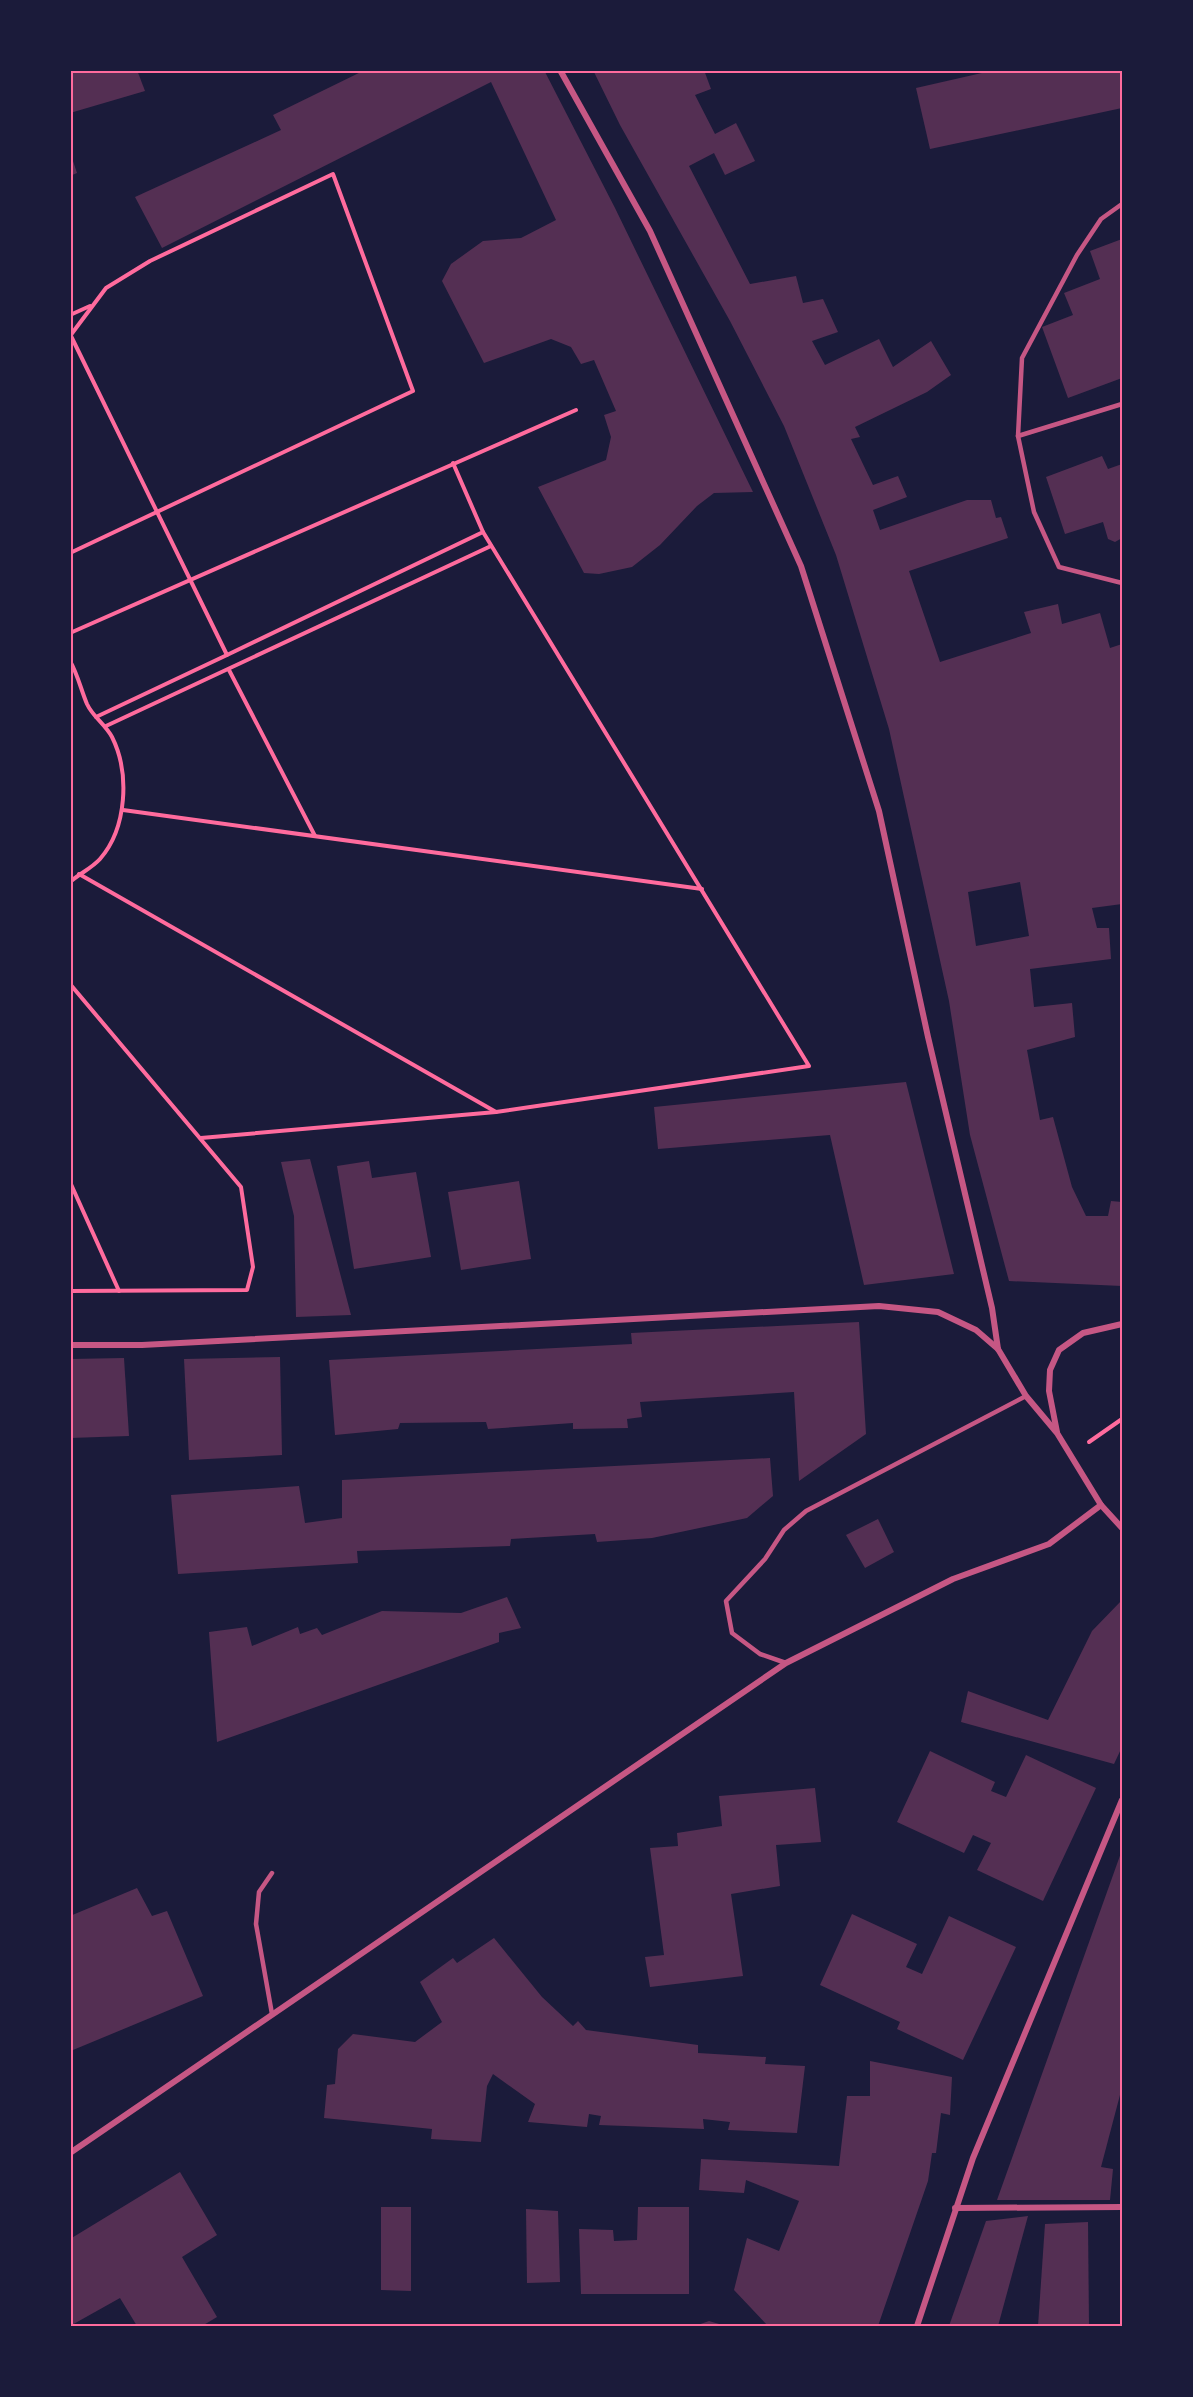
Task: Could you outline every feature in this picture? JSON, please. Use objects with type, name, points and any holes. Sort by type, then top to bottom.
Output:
[{"type":"street","points":[[560,70],[650,231],[801,566],[879,812],[928,1037],[992,1308],[998,1349]]},
{"type":"street","points":[[70,1346],[142,1345],[879,1306],[938,1311],[976,1330],[998,1349],[1026,1396],[1057,1433],[1101,1505],[1122,1528]]},
{"type":"street","points":[[1057,1433],[1049,1391],[1050,1370],[1059,1350],[1083,1333],[1122,1324]]},
{"type":"street","points":[[70,2153],[786,1663],[953,1579],[1049,1544],[1101,1505]]},
{"type":"street","points":[[916,2326],[973,2157],[1122,1800]]},
{"type":"street","points":[[955,2208],[1122,2207]]},
{"type":"lane","points":[[1122,204],[1101,219],[1089,237],[1022,358],[1018,436],[1034,512],[1059,567],[1122,583]]},
{"type":"lane","points":[[1018,436],[1122,404]]},
{"type":"lane","points":[[786,1663],[760,1654],[732,1633],[726,1601],[765,1559],[784,1530],[806,1511],[1026,1396]]},
{"type":"lane","points":[[272,1873],[259,1892],[256,1924],[272,2014]]},
{"type":"path","points":[[70,553],[156,514],[413,391],[333,174],[150,261],[106,288],[71,336],[156,514],[226,655]]},
{"type":"path","points":[[70,315],[91,306]]},
{"type":"path","points":[[70,633],[189,578],[576,410]]},
{"type":"path","points":[[201,1138],[496,1112],[809,1066],[491,546],[453,463]]},
{"type":"path","points":[[96,717],[483,532]]},
{"type":"path","points":[[106,726],[491,546]]},
{"type":"path","points":[[70,661],[87,703],[96,717],[106,726],[117,751],[123,810],[113,840],[99,861],[70,882]]},
{"type":"path","points":[[229,670],[315,836]]},
{"type":"path","points":[[123,810],[702,889]]},
{"type":"path","points":[[78,874],[496,1112]]},
{"type":"path","points":[[70,984],[241,1187],[253,1267],[247,1290],[70,1292]]},
{"type":"path","points":[[70,1182],[119,1291]]},
{"type":"building","points":[[70,70],[137,70],[145,91],[70,113]]},
{"type":"building","points":[[365,70],[544,70],[615,208],[753,492],[714,493],[697,506],[660,545],[632,567],[599,574],[584,573],[538,487],[606,460],[611,437],[604,415],[616,411],[594,360],[581,364],[571,347],[551,339],[484,363],[442,281],[451,264],[483,241],[521,238],[556,220],[491,82],[162,248],[135,197],[281,130],[273,115]]},
{"type":"building","points":[[593,70],[704,70],[711,89],[695,95],[715,134],[736,123],[755,161],[725,175],[714,153],[689,166],[750,284],[796,276],[803,303],[823,299],[838,332],[812,341],[825,365],[879,339],[893,367],[931,341],[951,375],[927,392],[855,427],[860,437],[851,439],[873,485],[898,476],[907,497],[873,510],[880,530],[967,500],[991,500],[996,518],[1001,517],[1008,538],[909,571],[940,662],[1031,633],[1024,612],[1058,604],[1062,624],[1100,613],[1110,648],[1122,644],[1122,904],[1092,908],[1097,928],[1109,928],[1111,959],[1030,969],[1034,1007],[1072,1003],[1075,1037],[1027,1050],[1040,1120],[1053,1117],[1072,1187],[1086,1216],[1108,1216],[1111,1201],[1122,1202],[1122,1286],[1009,1281],[970,1135],[949,1001],[889,729],[836,555],[784,426],[730,321],[620,125]],"holes":[[[1020,882],[1029,936],[976,946],[968,892]]]},
{"type":"building","points":[[995,70],[1122,70],[1122,108],[930,149],[916,88]]},
{"type":"building","points":[[70,152],[77,173],[70,176]]},
{"type":"building","points":[[1122,239],[1122,378],[1068,398],[1042,327],[1073,315],[1064,293],[1100,279],[1090,251]]},
{"type":"building","points":[[1102,456],[1108,469],[1122,464],[1122,538],[1115,542],[1108,539],[1103,522],[1065,534],[1046,477]]},
{"type":"building","points":[[906,1082],[954,1274],[864,1285],[830,1135],[658,1149],[654,1107]]},
{"type":"building","points":[[310,1159],[351,1315],[296,1317],[294,1216],[281,1162]]},
{"type":"building","points":[[369,1161],[372,1178],[416,1172],[431,1257],[354,1269],[337,1166]]},
{"type":"building","points":[[519,1181],[531,1259],[461,1270],[448,1192]]},
{"type":"building","points":[[859,1322],[866,1434],[799,1481],[794,1392],[640,1402],[642,1417],[627,1419],[628,1428],[573,1429],[573,1423],[488,1429],[486,1422],[400,1423],[398,1429],[335,1435],[329,1360],[632,1344],[631,1333]]},
{"type":"building","points":[[280,1357],[282,1455],[189,1460],[184,1359]]},
{"type":"building","points":[[124,1358],[129,1436],[70,1438],[70,1359]]},
{"type":"building","points":[[770,1458],[773,1496],[747,1518],[652,1538],[597,1542],[595,1534],[511,1539],[510,1546],[357,1551],[358,1563],[178,1574],[171,1495],[299,1486],[305,1523],[342,1518],[342,1480]]},
{"type":"building","points":[[878,1519],[894,1552],[865,1568],[846,1535]]},
{"type":"building","points":[[507,1597],[521,1628],[499,1633],[499,1642],[217,1742],[209,1632],[247,1627],[252,1646],[298,1627],[300,1634],[317,1628],[322,1635],[382,1611],[461,1613]]},
{"type":"building","points":[[1122,1600],[1122,1747],[1114,1764],[961,1722],[968,1691],[1048,1720],[1092,1631]]},
{"type":"building","points":[[930,1751],[995,1782],[991,1791],[1006,1797],[1026,1755],[1096,1788],[1043,1901],[977,1870],[991,1843],[973,1835],[964,1853],[897,1822]]},
{"type":"building","points":[[815,1788],[821,1842],[776,1845],[780,1886],[731,1894],[743,1976],[650,1987],[645,1957],[664,1955],[650,1848],[678,1846],[677,1833],[722,1826],[719,1796]]},
{"type":"building","points":[[1122,1850],[1122,2096],[1120,2095],[1101,2167],[1113,2169],[1110,2200],[997,2200]]},
{"type":"building","points":[[137,1888],[152,1916],[167,1911],[203,1996],[73,2050],[70,2060],[70,1916]]},
{"type":"building","points":[[852,1914],[917,1944],[906,1967],[922,1974],[949,1916],[1016,1947],[963,2060],[897,2029],[900,2022],[820,1985]]},
{"type":"building","points":[[494,1938],[542,1997],[573,2026],[578,2021],[586,2030],[698,2045],[698,2053],[766,2057],[765,2064],[805,2066],[797,2133],[728,2130],[730,2122],[703,2119],[704,2129],[599,2125],[601,2116],[589,2114],[587,2127],[528,2122],[535,2104],[493,2074],[487,2086],[481,2142],[431,2139],[432,2129],[324,2118],[327,2085],[335,2084],[338,2049],[353,2034],[415,2042],[442,2022],[420,1982],[453,1958],[457,1963]]},
{"type":"building","points":[[870,2061],[952,2077],[950,2115],[941,2113],[936,2153],[932,2153],[928,2181],[878,2326],[768,2326],[734,2290],[747,2238],[779,2251],[799,2201],[746,2180],[744,2193],[699,2190],[701,2159],[839,2166],[847,2096],[870,2096]]},
{"type":"building","points":[[180,2172],[217,2235],[182,2257],[217,2317],[202,2326],[137,2326],[120,2298],[70,2326],[70,2239]]},
{"type":"building","points":[[381,2207],[411,2207],[411,2291],[381,2290]]},
{"type":"building","points":[[638,2207],[689,2207],[689,2294],[581,2294],[579,2229],[613,2230],[614,2241],[637,2240]]},
{"type":"building","points":[[526,2209],[558,2211],[560,2282],[527,2283]]},
{"type":"building","points":[[1028,2216],[998,2326],[949,2326],[986,2221]]},
{"type":"building","points":[[1088,2222],[1089,2326],[1038,2326],[1045,2224]]},
{"type":"building","points":[[709,2321],[726,2326],[695,2326]]}]
